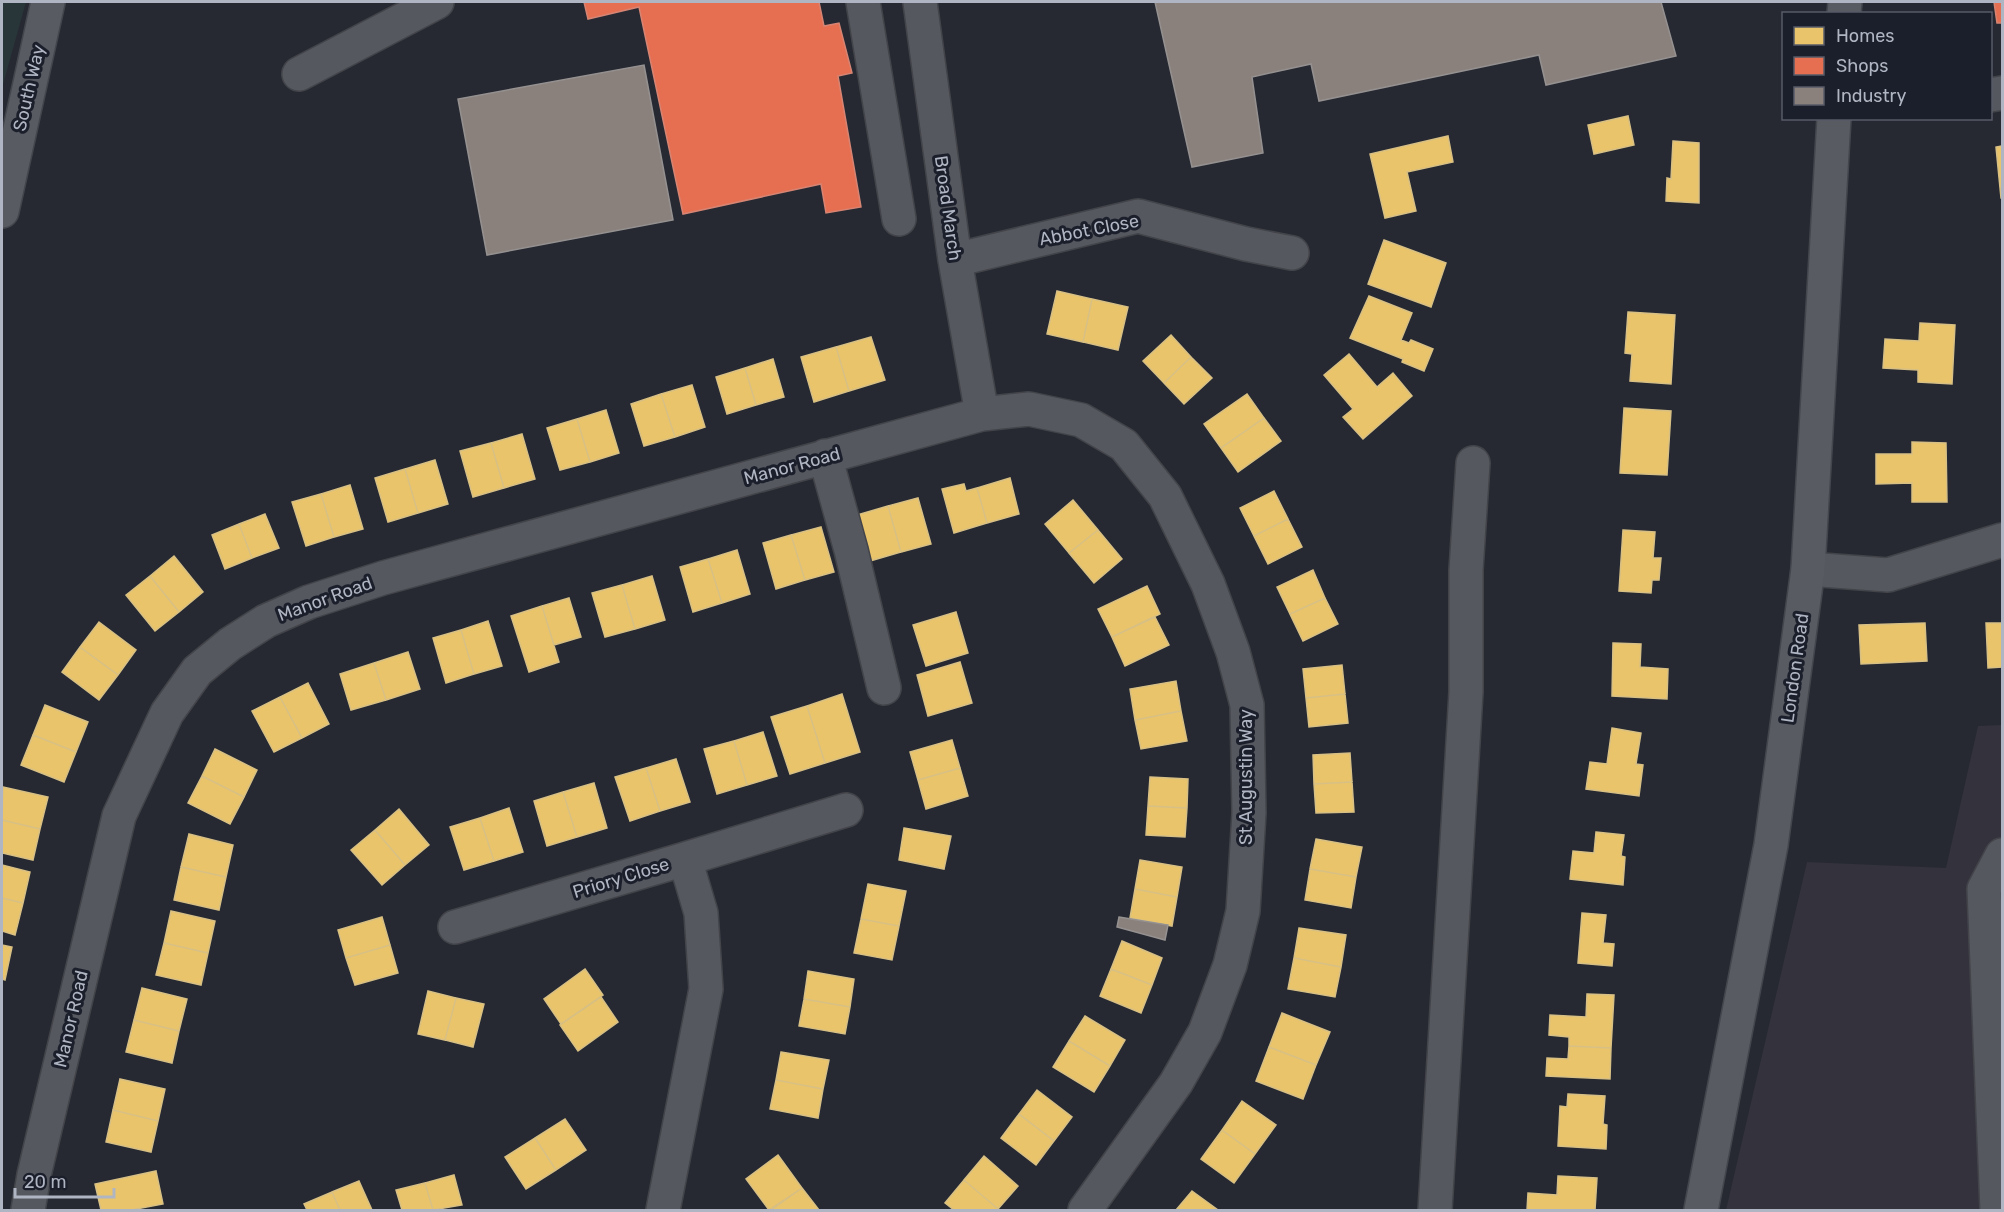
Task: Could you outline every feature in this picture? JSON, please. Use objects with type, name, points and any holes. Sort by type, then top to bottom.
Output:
[{"type":"main road","name":"South Way","points":[[2,211],[48,2]]},
{"type":"main road","name":"London Road","points":[[1701,1210],[1771,845],[1808,569],[1834,120]]},
{"type":"street","points":[[299,74],[436,2]]},
{"type":"street","points":[[863,2],[899,219]]},
{"type":"street","name":"Broad March","points":[[920,2],[955,260],[982,414]]},
{"type":"street","name":"Abbot Close","points":[[955,260],[1138,216],[1246,244],[1292,253]]},
{"type":"street","name":"St Augustin Way","points":[[982,414],[1029,409],[1081,420],[1124,445],[1165,495],[1208,584],[1233,652],[1247,705],[1250,813],[1243,911],[1230,965],[1205,1032],[1176,1083],[1086,1210]]},
{"type":"street","name":"Manor Road","points":[[28,1210],[34,1175],[119,816],[167,713],[197,671],[230,644],[266,621],[309,602],[383,578],[982,414]]},
{"type":"street","points":[[825,456],[851,550],[884,688]]},
{"type":"street","points":[[1434,1210],[1466,692],[1466,570],[1473,463]]},
{"type":"street","points":[[1808,569],[1888,575],[2002,540]]},
{"type":"street","points":[[684,859],[846,810]]},
{"type":"street","points":[[1997,1210],[1984,890],[2002,855]]},
{"type":"street","name":"Priory Close","points":[[455,927],[684,859],[701,913],[705,989],[663,1210]]},
{"type":"shaded area","points":[[2,2],[26,2],[2,88]]},
{"type":"shaded area","points":[[2002,725],[2002,1210],[1726,1210],[1807,862],[1946,868],[1978,726]]},
{"type":"building: Homes","points":[[1628,116],[1634,145],[1594,154],[1588,125]]},
{"type":"building: Homes","points":[[1448,136],[1453,162],[1407,172],[1416,211],[1385,218],[1370,154]]},
{"type":"building: Homes","points":[[1673,141],[1699,143],[1699,203],[1666,201],[1667,178],[1671,179]]},
{"type":"building: Homes","points":[[2002,146],[2002,198],[2001,198],[1996,147]]},
{"type":"building: Homes","points":[[1384,240],[1446,263],[1431,307],[1368,284]]},
{"type":"building: Homes","points":[[1057,291],[1092,299],[1083,342],[1047,334]]},
{"type":"building: Homes","points":[[1369,296],[1412,313],[1401,340],[1409,343],[1411,340],[1433,349],[1424,371],[1402,362],[1403,359],[1350,338]]},
{"type":"building: Homes","points":[[1092,299],[1128,307],[1118,350],[1083,342]]},
{"type":"building: Homes","points":[[1628,312],[1675,315],[1671,384],[1630,381],[1632,354],[1625,353]]},
{"type":"building: Homes","points":[[1920,323],[1955,325],[1952,384],[1918,382],[1918,370],[1883,368],[1885,339],[1919,341]]},
{"type":"building: Homes","points":[[1171,335],[1191,357],[1164,383],[1143,361]]},
{"type":"building: Homes","points":[[871,337],[885,380],[849,391],[836,347]]},
{"type":"building: Homes","points":[[836,347],[849,391],[814,402],[801,357]]},
{"type":"building: Homes","points":[[1349,354],[1377,387],[1393,373],[1412,396],[1363,439],[1343,417],[1353,409],[1324,375]]},
{"type":"building: Homes","points":[[1191,357],[1212,378],[1184,404],[1164,383]]},
{"type":"building: Homes","points":[[773,359],[784,397],[756,405],[745,368]]},
{"type":"building: Homes","points":[[745,368],[756,405],[727,414],[716,377]]},
{"type":"building: Homes","points":[[692,385],[705,427],[675,437],[661,394]]},
{"type":"building: Homes","points":[[661,394],[675,437],[644,446],[631,404]]},
{"type":"building: Homes","points":[[1247,394],[1264,418],[1221,448],[1204,424]]},
{"type":"building: Homes","points":[[1624,408],[1671,411],[1667,475],[1620,473]]},
{"type":"building: Homes","points":[[606,410],[619,453],[590,462],[577,419]]},
{"type":"building: Homes","points":[[1264,418],[1281,441],[1238,472],[1221,448]]},
{"type":"building: Homes","points":[[577,419],[590,462],[560,470],[547,428]]},
{"type":"building: Homes","points":[[522,434],[535,479],[504,488],[491,443]]},
{"type":"building: Homes","points":[[1912,442],[1946,443],[1947,502],[1912,502],[1912,483],[1876,484],[1876,454],[1912,454]]},
{"type":"building: Homes","points":[[491,443],[504,488],[473,497],[460,451]]},
{"type":"building: Homes","points":[[435,460],[448,504],[418,513],[405,469]]},
{"type":"building: Homes","points":[[405,469],[418,513],[388,522],[375,478]]},
{"type":"building: Homes","points":[[1010,478],[1019,514],[987,523],[977,488]]},
{"type":"building: Homes","points":[[964,484],[966,491],[977,488],[987,523],[954,533],[942,489]]},
{"type":"building: Homes","points":[[350,485],[363,529],[334,537],[321,494]]},
{"type":"building: Homes","points":[[1274,491],[1288,519],[1254,536],[1240,508]]},
{"type":"building: Homes","points":[[321,494],[334,537],[306,546],[292,502]]},
{"type":"building: Homes","points":[[918,498],[931,544],[901,552],[888,506]]},
{"type":"building: Homes","points":[[1073,500],[1098,530],[1069,553],[1045,524]]},
{"type":"building: Homes","points":[[888,506],[901,552],[870,561],[857,515]]},
{"type":"building: Homes","points":[[265,514],[279,548],[252,558],[239,524]]},
{"type":"building: Homes","points":[[1288,519],[1302,547],[1268,564],[1254,536]]},
{"type":"building: Homes","points":[[239,524],[252,558],[225,569],[212,535]]},
{"type":"building: Homes","points":[[821,527],[834,572],[805,580],[791,535]]},
{"type":"building: Homes","points":[[1098,530],[1122,559],[1094,583],[1069,553]]},
{"type":"building: Homes","points":[[1623,530],[1655,532],[1653,558],[1661,558],[1659,580],[1652,580],[1651,593],[1619,591]]},
{"type":"building: Homes","points":[[791,535],[805,580],[776,589],[763,543]]},
{"type":"building: Homes","points":[[737,550],[750,594],[722,603],[708,559]]},
{"type":"building: Homes","points":[[174,556],[203,592],[179,612],[150,576]]},
{"type":"building: Homes","points":[[708,559],[722,603],[693,612],[680,567]]},
{"type":"building: Homes","points":[[1313,570],[1325,598],[1290,614],[1277,587]]},
{"type":"building: Homes","points":[[150,576],[179,612],[155,631],[126,595]]},
{"type":"building: Homes","points":[[652,576],[665,620],[635,629],[622,585]]},
{"type":"building: Homes","points":[[622,585],[635,629],[605,637],[592,593]]},
{"type":"building: Homes","points":[[1147,586],[1160,614],[1112,637],[1098,609]]},
{"type":"building: Homes","points":[[569,598],[581,637],[554,645],[542,606]]},
{"type":"building: Homes","points":[[1325,598],[1338,624],[1303,641],[1290,614]]},
{"type":"building: Homes","points":[[542,606],[559,662],[529,672],[511,616]]},
{"type":"building: Homes","points":[[956,612],[968,653],[926,666],[913,625]]},
{"type":"building: Homes","points":[[1155,617],[1169,645],[1125,666],[1112,637]]},
{"type":"building: Homes","points":[[488,621],[502,666],[474,674],[461,630]]},
{"type":"building: Homes","points":[[99,622],[136,650],[118,675],[80,647]]},
{"type":"building: Homes","points":[[1925,623],[1927,661],[1861,664],[1859,625]]},
{"type":"building: Homes","points":[[1986,623],[2002,623],[2002,667],[1988,668]]},
{"type":"building: Homes","points":[[461,630],[474,674],[446,683],[433,638]]},
{"type":"building: Homes","points":[[1613,643],[1641,644],[1640,667],[1668,669],[1667,699],[1612,696]]},
{"type":"building: Homes","points":[[80,647],[118,675],[99,700],[62,672]]},
{"type":"building: Homes","points":[[408,652],[420,689],[386,700],[374,663]]},
{"type":"building: Homes","points":[[960,662],[972,703],[928,716],[917,675]]},
{"type":"building: Homes","points":[[374,663],[386,700],[351,710],[340,674]]},
{"type":"building: Homes","points":[[1342,665],[1345,694],[1306,698],[1303,669]]},
{"type":"building: Homes","points":[[1176,681],[1181,711],[1135,720],[1130,689]]},
{"type":"building: Homes","points":[[308,683],[329,724],[302,738],[280,697]]},
{"type":"building: Homes","points":[[842,694],[860,752],[825,763],[807,706]]},
{"type":"building: Homes","points":[[1345,694],[1348,723],[1309,727],[1306,698]]},
{"type":"building: Homes","points":[[280,697],[302,738],[274,752],[252,711]]},
{"type":"building: Homes","points":[[45,705],[88,722],[76,752],[33,735]]},
{"type":"building: Homes","points":[[807,706],[825,763],[790,774],[771,717]]},
{"type":"building: Homes","points":[[1181,711],[1187,741],[1141,749],[1135,720]]},
{"type":"building: Homes","points":[[1612,728],[1641,733],[1636,764],[1643,765],[1639,796],[1586,789],[1590,762],[1607,764]]},
{"type":"building: Homes","points":[[763,732],[777,776],[747,785],[734,741]]},
{"type":"building: Homes","points":[[33,735],[76,752],[64,782],[21,765]]},
{"type":"building: Homes","points":[[952,740],[960,768],[918,780],[910,752]]},
{"type":"building: Homes","points":[[734,741],[747,785],[717,794],[704,749]]},
{"type":"building: Homes","points":[[215,749],[257,770],[244,797],[202,776]]},
{"type":"building: Homes","points":[[1350,753],[1352,782],[1314,784],[1313,755]]},
{"type":"building: Homes","points":[[676,759],[690,802],[660,811],[646,768]]},
{"type":"building: Homes","points":[[646,768],[660,811],[630,821],[615,777]]},
{"type":"building: Homes","points":[[960,768],[968,796],[926,809],[918,780]]},
{"type":"building: Homes","points":[[202,776],[244,797],[230,824],[188,803]]},
{"type":"building: Homes","points":[[1150,777],[1188,779],[1187,808],[1148,806]]},
{"type":"building: Homes","points":[[1352,782],[1354,812],[1316,813],[1314,784]]},
{"type":"building: Homes","points":[[594,783],[607,828],[577,837],[563,792]]},
{"type":"building: Homes","points":[[3,787],[48,797],[40,829],[2,820]]},
{"type":"building: Homes","points":[[563,792],[577,837],[547,846],[534,801]]},
{"type":"building: Homes","points":[[1148,806],[1187,808],[1185,837],[1146,835]]},
{"type":"building: Homes","points":[[509,808],[523,852],[494,861],[480,818]]},
{"type":"building: Homes","points":[[399,809],[429,845],[405,865],[375,830]]},
{"type":"building: Homes","points":[[480,818],[494,861],[464,870],[450,827]]},
{"type":"building: Homes","points":[[2,820],[40,829],[33,860],[2,853]]},
{"type":"building: Homes","points":[[904,828],[951,836],[944,869],[899,860]]},
{"type":"building: Homes","points":[[375,830],[405,865],[382,885],[351,850]]},
{"type":"building: Homes","points":[[1596,832],[1624,835],[1621,856],[1625,857],[1623,885],[1570,879],[1573,851],[1594,853]]},
{"type":"building: Homes","points":[[189,834],[233,845],[226,877],[181,867]]},
{"type":"building: Homes","points":[[1316,839],[1362,847],[1356,877],[1310,869]]},
{"type":"building: Homes","points":[[1140,860],[1182,867],[1177,897],[1135,889]]},
{"type":"building: Homes","points":[[2,865],[30,872],[23,903],[2,898]]},
{"type":"building: Homes","points":[[181,867],[226,877],[219,910],[174,900]]},
{"type":"building: Homes","points":[[1310,869],[1356,877],[1351,908],[1305,900]]},
{"type":"building: Homes","points":[[868,884],[906,891],[899,926],[861,919]]},
{"type":"building: Homes","points":[[1135,889],[1177,897],[1172,926],[1130,918]]},
{"type":"building: Homes","points":[[2,898],[23,903],[15,935],[2,931]]},
{"type":"building: Homes","points":[[171,911],[215,921],[208,953],[164,943]]},
{"type":"building: Homes","points":[[1582,913],[1606,915],[1603,943],[1614,944],[1612,966],[1578,963]]},
{"type":"building: Homes","points":[[382,917],[390,945],[346,958],[338,930]]},
{"type":"building: Homes","points":[[861,919],[899,926],[892,960],[854,953]]},
{"type":"building: Homes","points":[[1299,928],[1346,935],[1341,967],[1294,958]]},
{"type":"building: Homes","points":[[1122,941],[1162,958],[1152,985],[1111,969]]},
{"type":"building: Homes","points":[[164,943],[208,953],[201,985],[156,975]]},
{"type":"building: Homes","points":[[2,945],[12,947],[5,980],[2,979]]},
{"type":"building: Homes","points":[[390,945],[398,973],[355,985],[346,958]]},
{"type":"building: Homes","points":[[1294,958],[1341,967],[1335,997],[1288,989]]},
{"type":"building: Homes","points":[[585,969],[603,995],[561,1024],[544,999]]},
{"type":"building: Homes","points":[[1111,969],[1152,985],[1141,1013],[1100,996]]},
{"type":"building: Homes","points":[[808,971],[854,979],[850,1007],[804,999]]},
{"type":"building: Homes","points":[[142,988],[187,999],[179,1031],[134,1020]]},
{"type":"building: Homes","points":[[428,991],[456,998],[445,1040],[418,1034]]},
{"type":"building: Homes","points":[[1587,994],[1614,995],[1611,1048],[1569,1046],[1569,1037],[1549,1035],[1550,1015],[1586,1017]]},
{"type":"building: Homes","points":[[601,997],[618,1022],[578,1051],[560,1025]]},
{"type":"building: Homes","points":[[456,998],[484,1004],[473,1047],[445,1040]]},
{"type":"building: Homes","points":[[804,999],[850,1007],[845,1034],[799,1026]]},
{"type":"building: Homes","points":[[1282,1013],[1330,1032],[1316,1065],[1269,1047]]},
{"type":"building: Homes","points":[[1085,1016],[1125,1040],[1110,1066],[1069,1041]]},
{"type":"building: Homes","points":[[134,1020],[179,1031],[172,1063],[126,1052]]},
{"type":"building: Homes","points":[[1069,1041],[1110,1066],[1094,1092],[1053,1067]]},
{"type":"building: Homes","points":[[1569,1046],[1611,1048],[1610,1079],[1546,1076],[1547,1058],[1568,1059]]},
{"type":"building: Homes","points":[[1269,1047],[1316,1065],[1303,1099],[1256,1081]]},
{"type":"building: Homes","points":[[781,1052],[829,1060],[823,1089],[776,1080]]},
{"type":"building: Homes","points":[[120,1079],[165,1089],[158,1121],[113,1110]]},
{"type":"building: Homes","points":[[776,1080],[823,1089],[818,1118],[770,1109]]},
{"type":"building: Homes","points":[[1037,1090],[1072,1117],[1054,1141],[1019,1114]]},
{"type":"building: Homes","points":[[1568,1094],[1605,1096],[1603,1124],[1607,1125],[1606,1149],[1558,1146],[1560,1106],[1567,1107]]},
{"type":"building: Homes","points":[[1242,1101],[1276,1125],[1255,1154],[1222,1130]]},
{"type":"building: Homes","points":[[113,1110],[158,1121],[151,1152],[106,1142]]},
{"type":"building: Homes","points":[[1019,1114],[1054,1141],[1036,1165],[1001,1138]]},
{"type":"building: Homes","points":[[565,1119],[586,1150],[556,1170],[535,1138]]},
{"type":"building: Homes","points":[[1222,1130],[1255,1154],[1234,1183],[1201,1159]]},
{"type":"building: Homes","points":[[535,1138],[556,1170],[526,1189],[505,1157]]},
{"type":"building: Homes","points":[[778,1155],[802,1188],[769,1210],[746,1179]]},
{"type":"building: Homes","points":[[984,1156],[1018,1186],[998,1209],[964,1180]]},
{"type":"building: Homes","points":[[156,1171],[163,1204],[131,1210],[101,1210],[95,1184]]},
{"type":"building: Homes","points":[[454,1175],[462,1205],[433,1210],[425,1183]]},
{"type":"building: Homes","points":[[1558,1176],[1597,1178],[1595,1210],[1527,1210],[1528,1193],[1557,1195]]},
{"type":"building: Homes","points":[[964,1180],[998,1209],[954,1210],[945,1203]]},
{"type":"building: Homes","points":[[359,1181],[372,1210],[340,1210],[332,1192]]},
{"type":"building: Homes","points":[[425,1183],[433,1210],[402,1210],[396,1190]]},
{"type":"building: Homes","points":[[802,1188],[819,1210],[771,1210]]},
{"type":"building: Homes","points":[[1192,1191],[1218,1210],[1176,1210]]},
{"type":"building: Homes","points":[[332,1192],[340,1210],[307,1210],[304,1204]]},
{"type":"building: Shops","points":[[584,2],[819,2],[824,26],[839,23],[852,73],[838,76],[861,207],[826,213],[821,184],[683,214],[639,7],[588,19]]},
{"type":"building: Shops","points":[[1994,2],[2002,2],[2002,23],[1997,23]]},
{"type":"building: Industry","points":[[1155,2],[1661,2],[1676,56],[1546,85],[1539,55],[1319,101],[1311,64],[1252,77],[1263,153],[1192,167]]},
{"type":"building: Industry","points":[[644,65],[673,220],[487,255],[458,99]]},
{"type":"building: Industry","points":[[1119,917],[1168,925],[1165,940],[1117,927]]}]
